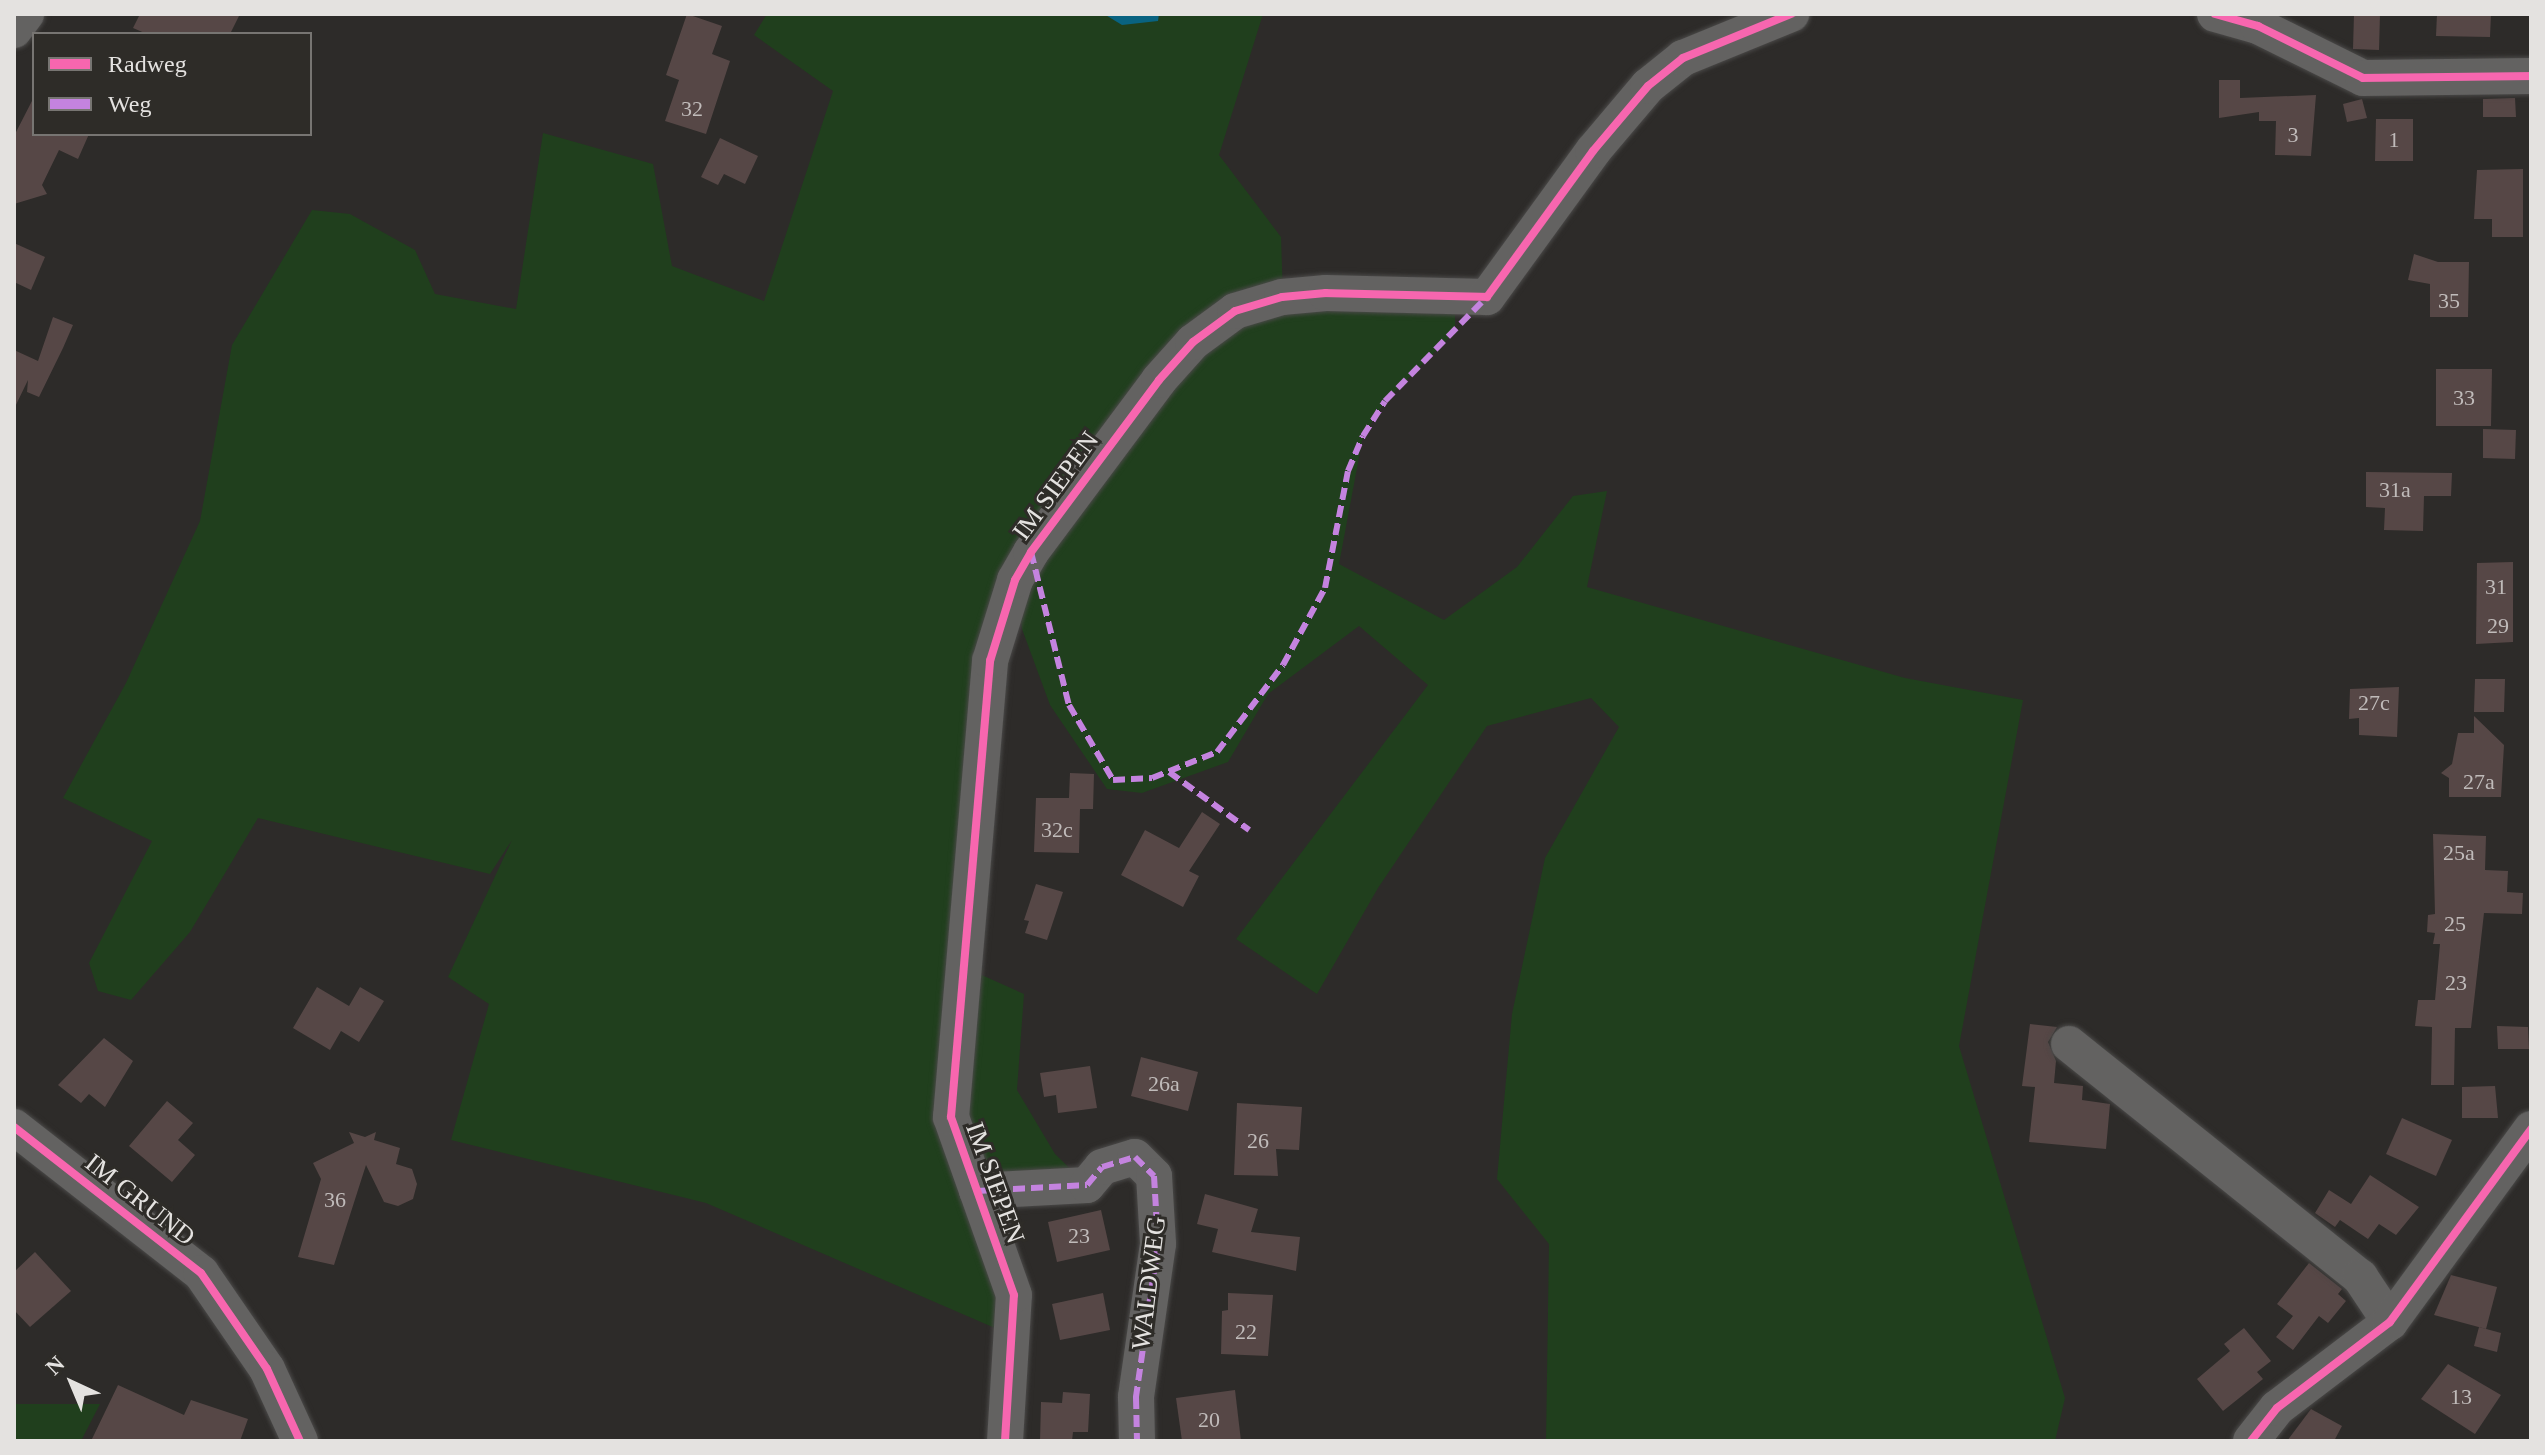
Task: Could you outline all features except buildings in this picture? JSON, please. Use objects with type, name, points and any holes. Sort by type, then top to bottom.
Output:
[{"type":"street","points":[[14,30],[26,14]]},
{"type":"street","name":"IM SIEPEN","points":[[1005,1441],[1014,1295],[951,1117],[990,661],[1015,580],[1031,552],[1159,380],[1193,342],[1235,311],[1282,297],[1326,293],[1487,297],[1593,151],[1648,86],[1683,58],[1791,14]]},
{"type":"street","points":[[2215,14],[2258,26],[2363,78],[2531,76]]},
{"type":"street","points":[[2069,1044],[2360,1277],[2390,1322]]},
{"type":"street","name":"IM GRUND","points":[[14,1127],[201,1273],[267,1369],[300,1441]]},
{"type":"street","points":[[2251,1441],[2276,1424],[2390,1322],[2531,1129]]},
{"type":"street","name":"WALDWEG","points":[[977,1191],[1087,1185],[1102,1167],[1135,1157],[1154,1176],[1158,1244],[1136,1397],[1137,1441]]},
{"type":"green space","points":[[767,14],[1263,14],[1219,155],[1281,237],[1283,297],[1455,296],[1455,332],[1385,401],[1363,436],[1339,564],[1444,620],[1517,567],[1573,496],[1607,491],[1587,587],[1905,678],[2023,700],[1959,1046],[2065,1398],[2055,1441],[1546,1441],[1549,1244],[1497,1179],[1512,1014],[1545,858],[1619,727],[1591,698],[1487,726],[1378,888],[1317,994],[1236,939],[1428,685],[1359,626],[1268,694],[1228,762],[1142,793],[1107,789],[1050,705],[1022,629],[1015,583],[966,968],[1024,994],[1017,1090],[1055,1154],[1087,1185],[983,1192],[1011,1335],[706,1203],[451,1140],[489,1004],[448,977],[512,840],[490,874],[258,818],[190,932],[131,1000],[98,991],[89,963],[152,841],[63,798],[126,683],[200,521],[232,345],[312,210],[350,214],[415,250],[435,294],[516,309],[543,133],[653,164],[672,266],[764,301],[833,91],[754,35]]},
{"type":"green space","points":[[14,1404],[100,1404],[81,1441],[14,1441]]},
{"type":"water","points":[[1104,14],[1159,14],[1158,21],[1122,25]]},
{"type":"marked path","points":[[1031,552],[1069,705],[1113,780],[1152,778],[1217,752],[1283,665],[1325,588],[1348,471],[1363,436],[1385,401],[1487,297]]},
{"type":"marked path","points":[[1169,772],[1249,830]]},
{"type":"marked path","points":[[979,1197],[977,1191],[1087,1185],[1102,1167],[1135,1157],[1154,1176],[1158,1244],[1136,1397],[1137,1441]]},
{"type":"cycle path","points":[[1005,1441],[1014,1295],[951,1117],[990,661],[1015,580],[1031,552],[1159,380],[1193,342],[1235,311],[1282,297],[1326,293],[1487,297],[1593,151],[1648,86],[1683,58],[1791,14]]},
{"type":"cycle path","points":[[2215,14],[2258,26],[2363,78],[2531,76]]},
{"type":"cycle path","points":[[14,1127],[201,1273],[267,1369],[300,1441]]},
{"type":"cycle path","points":[[2251,1441],[2277,1408],[2390,1322],[2531,1129]]}]
